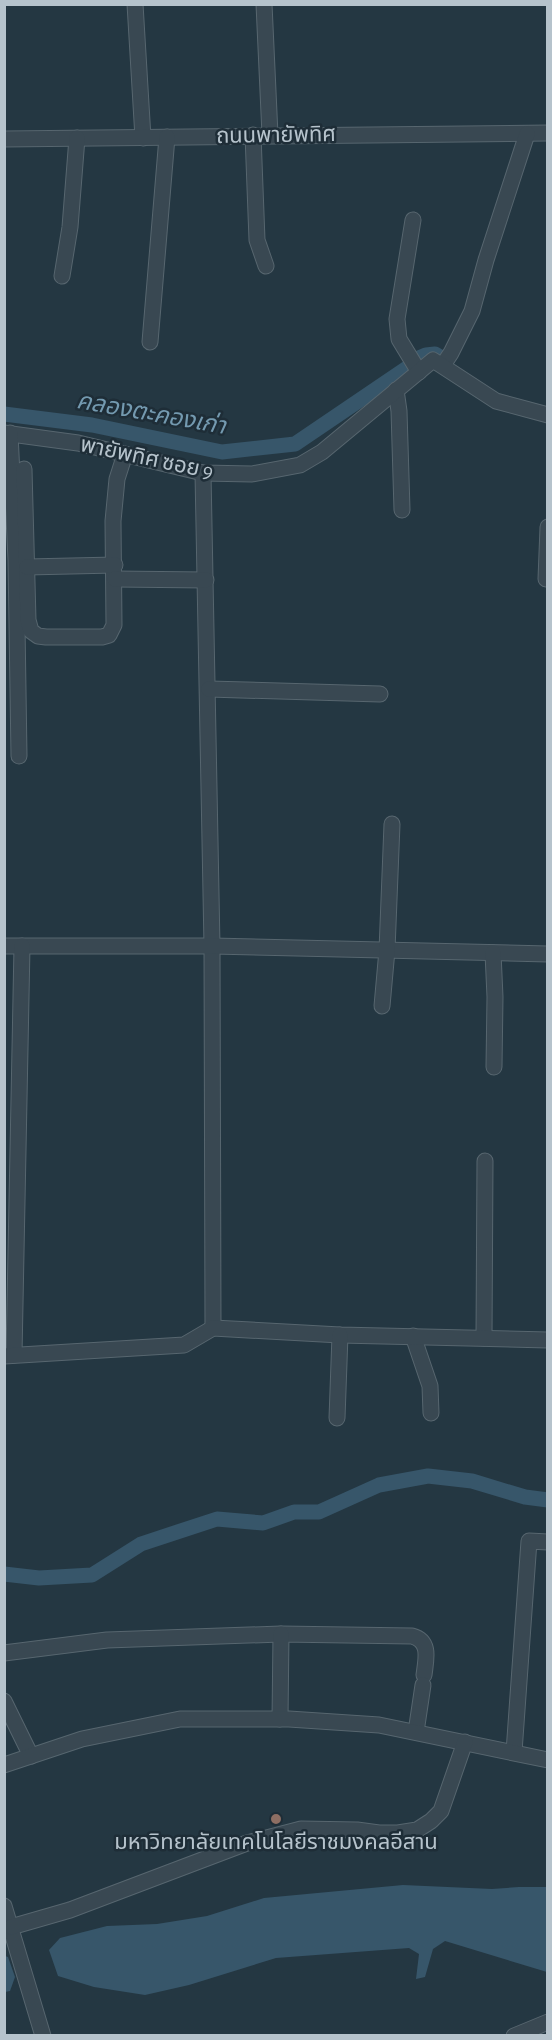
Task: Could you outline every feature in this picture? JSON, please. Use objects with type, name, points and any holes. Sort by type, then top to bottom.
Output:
[{"type":"street","points":[[135,4],[143,138]]},
{"type":"street","points":[[264,4],[270,135]]},
{"type":"street","name":"พายัพทิศ ซอย 9","points":[[7,433],[78,443],[203,473],[252,474],[300,465],[322,452],[418,372],[438,363],[451,353],[472,311],[527,134]]},
{"type":"street","name":"ถนนพายัพทิศ","points":[[4,139],[548,134]]},
{"type":"street","points":[[253,135],[257,240],[266,266]]},
{"type":"street","points":[[150,342],[167,137]]},
{"type":"street","points":[[62,276],[70,227],[77,138]]},
{"type":"street","points":[[413,220],[397,319],[399,339],[418,372]]},
{"type":"street","points":[[438,363],[496,401],[548,415]]},
{"type":"street","points":[[396,390],[399,411],[402,510]]},
{"type":"street","points":[[7,433],[16,560],[11,652],[19,756]]},
{"type":"street","points":[[24,469],[28,625],[31,631],[38,636],[90,638],[109,634],[114,625],[113,520],[117,479],[125,454]]},
{"type":"street","points":[[203,473],[209,689],[208,1331]]},
{"type":"street","points":[[546,579],[548,527]]},
{"type":"street","points":[[27,567],[206,580]]},
{"type":"street","points":[[209,689],[380,694]]},
{"type":"street","points":[[382,1006],[387,950],[392,824]]},
{"type":"street","points":[[4,946],[208,946],[548,954]]},
{"type":"street","points":[[22,946],[12,1139],[9,1356],[184,1345],[208,1331],[548,1340]]},
{"type":"street","points":[[493,953],[494,1067]]},
{"type":"street","points":[[484,1338],[485,1161]]},
{"type":"street","points":[[337,1418],[340,1335]]},
{"type":"street","points":[[413,1336],[430,1386],[431,1413]]},
{"type":"street","points":[[514,1752],[529,1541],[548,1542]]},
{"type":"street","points":[[4,1653],[107,1640],[281,1634],[415,1637],[422,1640],[426,1647],[416,1732]]},
{"type":"street","points":[[280,1719],[281,1634]]},
{"type":"street","points":[[4,1701],[31,1756]]},
{"type":"street","points":[[4,1765],[82,1739],[180,1719],[280,1719],[379,1725],[548,1760]]},
{"type":"street","points":[[11,1927],[70,1910],[247,1843],[302,1829],[357,1830],[379,1833],[417,1830],[441,1811],[465,1742]]},
{"type":"street","points":[[4,1906],[43,2036]]},
{"type":"street","points":[[514,2036],[548,2022]]},
{"type":"water","points":[[403,1885],[492,1889],[547,1887],[547,1972],[445,1941],[433,1949],[425,1977],[416,1979],[419,1954],[409,1948],[276,1958],[189,1985],[145,1995],[94,1987],[58,1976],[49,1950],[60,1938],[107,1926],[157,1924],[207,1916],[264,1898]]},
{"type":"water","points":[[5,1956],[8,1957],[15,1977],[10,1991],[5,1992]]},
{"type":"waterway","name":"คลองตะคองเก่า","points":[[419,358],[435,354],[440,357]]},
{"type":"waterway","name":"คลองตะคองเก่า","points":[[4,414],[92,425],[222,452],[295,444],[410,366]]},
{"type":"waterway","points":[[4,1574],[39,1578],[92,1575],[141,1544],[217,1519],[263,1523],[294,1512],[319,1512],[379,1485],[428,1476],[472,1481],[525,1497],[548,1500]]},
{"type":"place","name":"มหาวิทยาลัยเทคโนโลยีราชมงคลอีสาน","points":[[276,1819]]}]
